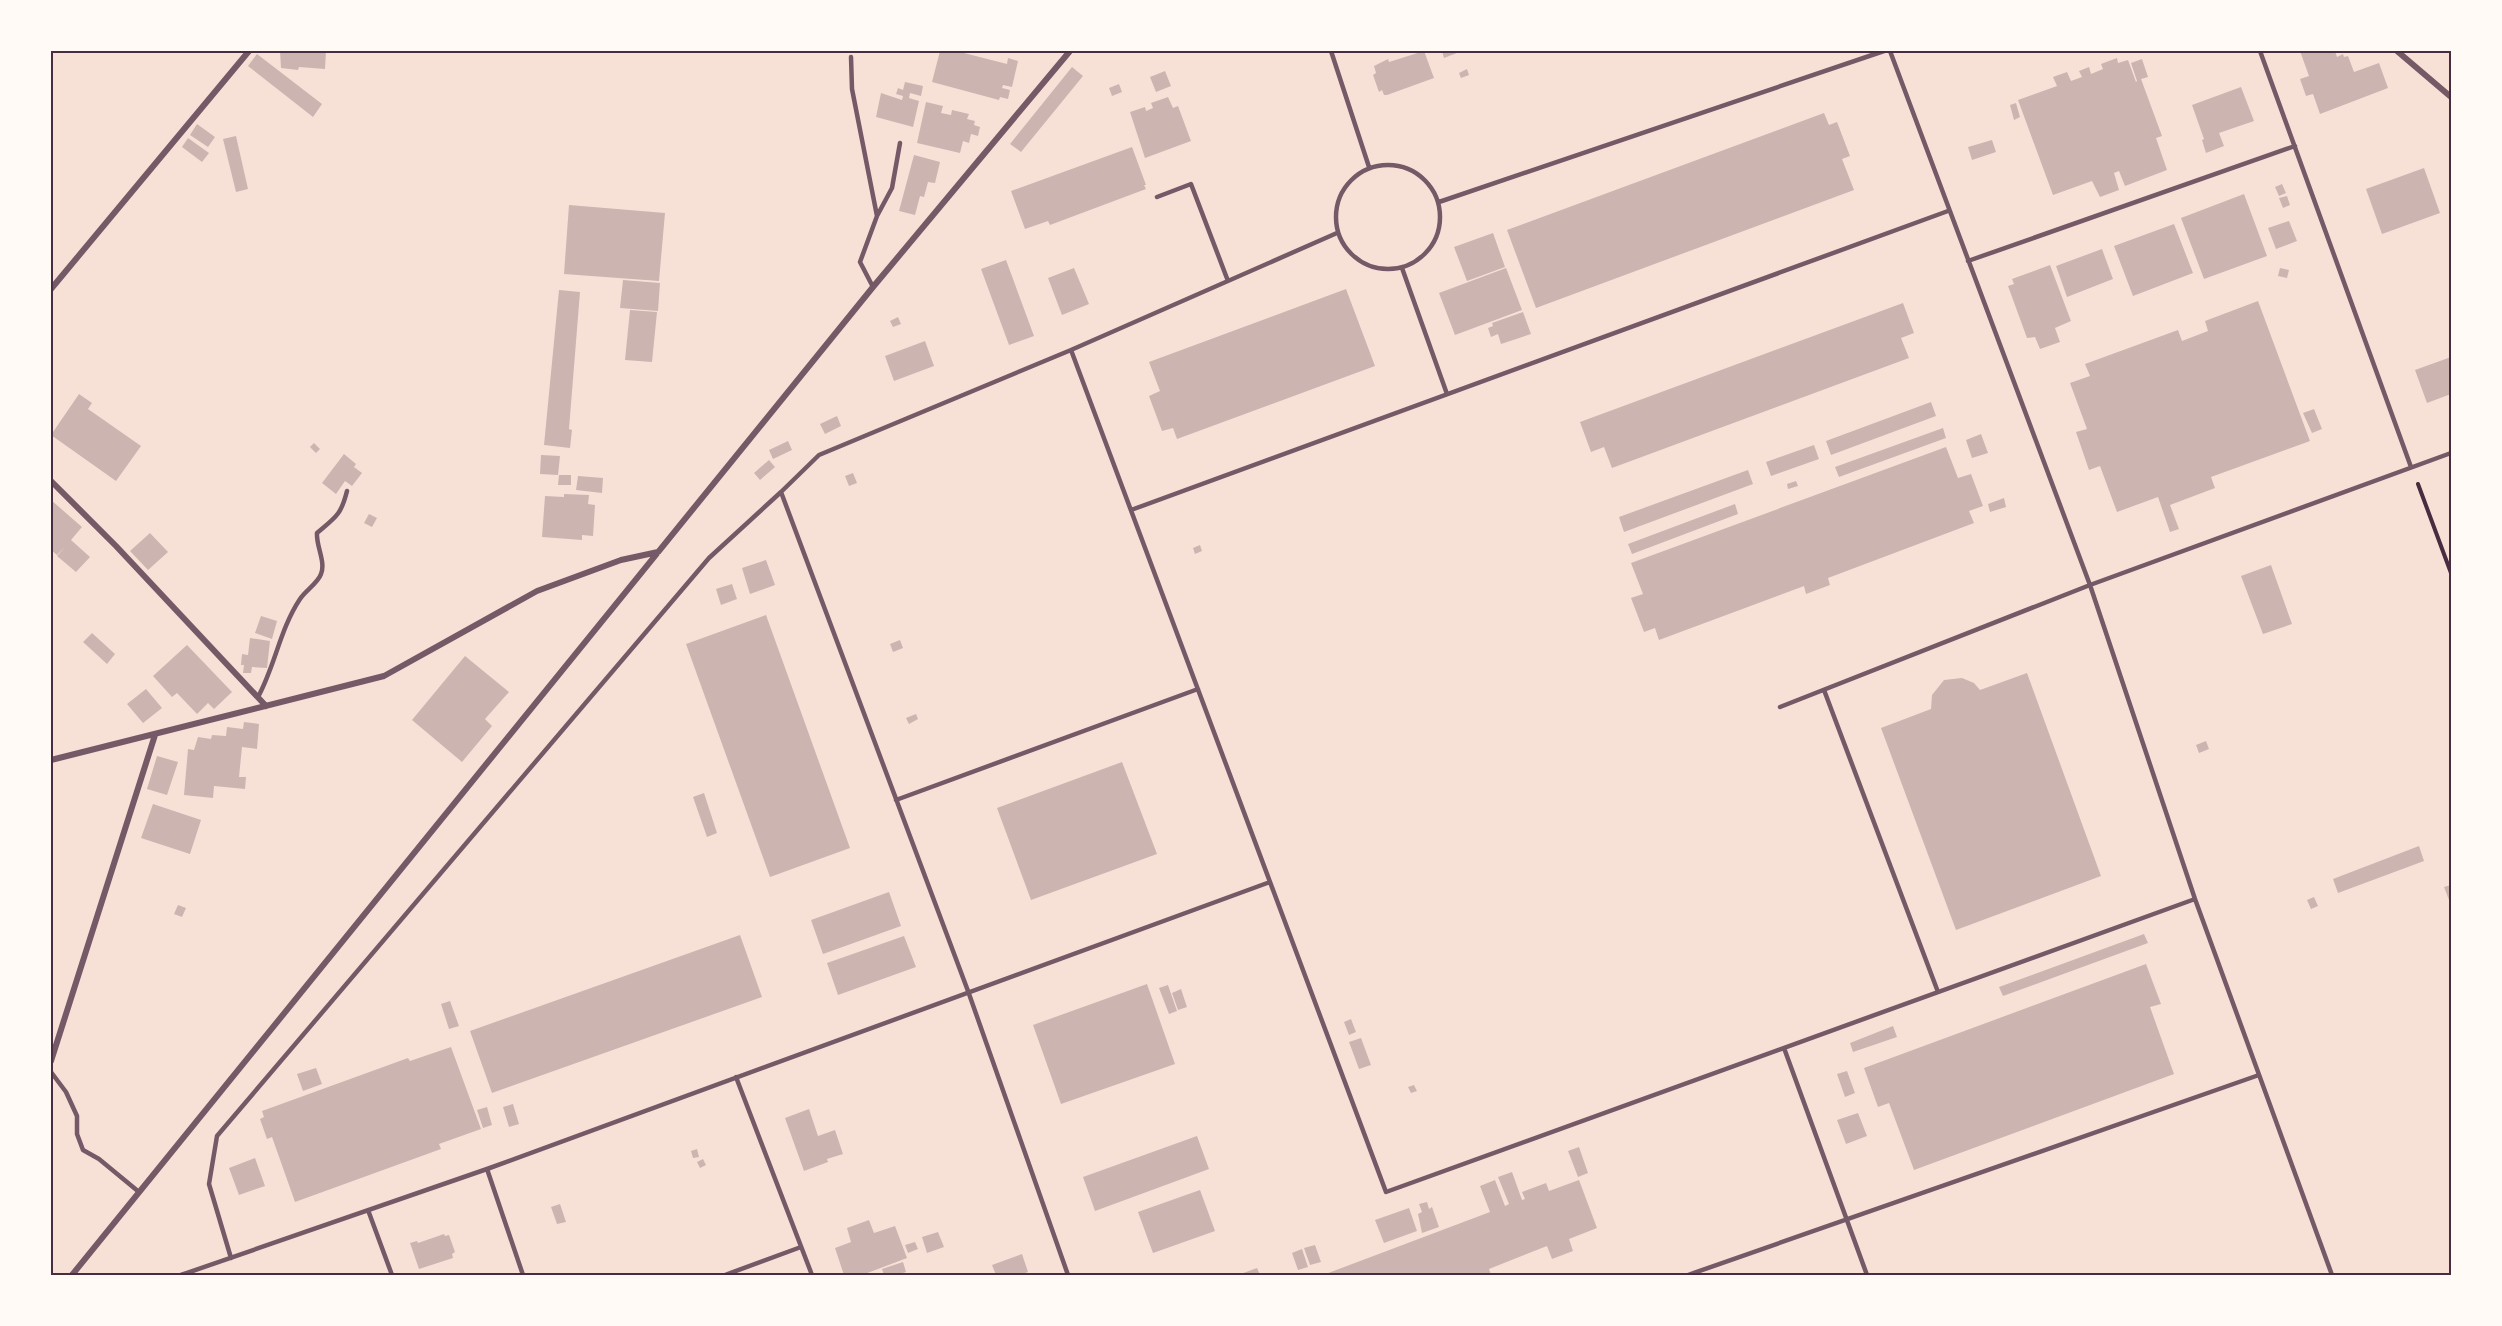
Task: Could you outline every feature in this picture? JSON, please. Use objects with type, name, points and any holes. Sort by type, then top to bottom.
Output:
[{"type":"street","points":[[51,289],[249,51]]},
{"type":"street","points":[[72,1275],[873,287],[1070,51]]},
{"type":"street","points":[[2397,51],[2451,97]]},
{"type":"street","points":[[51,481],[116,546],[266,706]]},
{"type":"street","points":[[51,760],[384,676],[537,591],[621,560],[658,552]]},
{"type":"street","points":[[51,1061],[155,735]]},
{"type":"lane","points":[[1331,51],[1369,167]]},
{"type":"lane","points":[[1439,202],[1884,51]]},
{"type":"lane","points":[[1890,51],[2090,585],[2195,899],[2331,1275]]},
{"type":"lane","points":[[2260,51],[2411,467]]},
{"type":"lane","points":[[851,57],[852,89],[877,216]]},
{"type":"lane","points":[[873,287],[860,262],[877,216],[892,188],[900,143]]},
{"type":"lane","points":[[1968,261],[2295,146]]},
{"type":"lane","points":[[1391,164],[1412,169],[1429,183],[1439,202],[1440,223],[1434,242],[1421,258],[1402,268],[1382,269],[1363,263],[1347,251],[1337,233],[1335,213],[1339,194],[1351,177],[1369,167],[1391,164]]},
{"type":"lane","points":[[1156,197],[1191,184],[1227,281]]},
{"type":"lane","points":[[1131,510],[1948,210]]},
{"type":"lane","points":[[231,1258],[209,1184],[217,1136],[709,558],[819,455],[1071,350],[1337,233]]},
{"type":"lane","points":[[1402,268],[1447,394]]},
{"type":"lane","points":[[1071,350],[1386,1192],[2195,899]]},
{"type":"lane","points":[[1780,707],[2090,585],[2451,453]]},
{"type":"lane","points":[[258,698],[270,676],[276,651],[299,599],[321,574],[321,561],[316,543],[317,533],[338,517],[343,509],[347,491]]},
{"type":"lane","points":[[781,492],[968,991],[1068,1275]]},
{"type":"lane","points":[[896,800],[1198,689]]},
{"type":"lane","points":[[1824,690],[1938,992]]},
{"type":"lane","points":[[183,1275],[488,1169],[1270,882]]},
{"type":"lane","points":[[1784,1048],[1868,1275]]},
{"type":"lane","points":[[51,1072],[66,1092],[77,1116],[77,1134],[83,1150],[99,1159],[139,1192]]},
{"type":"lane","points":[[1688,1275],[2259,1075]]},
{"type":"lane","points":[[736,1077],[812,1275]]},
{"type":"lane","points":[[488,1169],[523,1275]]},
{"type":"lane","points":[[368,1210],[392,1275]]},
{"type":"lane","points":[[725,1275],[801,1247]]},
{"type":"path","points":[[2411,467],[2451,573]]},
{"type":"building","points":[[280,51],[326,51],[325,69],[281,68]]},
{"type":"building","points":[[940,51],[956,51],[1007,64],[1008,58],[1018,61],[1012,87],[1003,85],[1002,88],[1010,90],[1008,99],[1000,97],[999,100],[932,82]]},
{"type":"building","points":[[1424,51],[1434,78],[1387,95],[1384,95],[1382,90],[1379,92],[1373,75],[1376,73],[1374,66],[1388,59],[1389,62]]},
{"type":"building","points":[[1442,51],[1462,51],[1444,58]]},
{"type":"building","points":[[2300,51],[2335,51],[2337,57],[2343,54],[2344,57],[2348,56],[2354,72],[2379,63],[2388,88],[2320,114],[2313,94],[2306,96],[2300,79],[2309,76]]},
{"type":"building","points":[[257,54],[322,104],[313,117],[248,66]]},
{"type":"building","points":[[2117,58],[2118,63],[2128,60],[2136,82],[2131,63],[2142,59],[2148,77],[2141,79],[2162,136],[2156,138],[2167,170],[2125,186],[2119,171],[2114,173],[2119,190],[2100,197],[2092,181],[2053,195],[2018,100],[2057,86],[2053,77],[2067,72],[2071,81],[2082,77],[2079,71],[2089,67],[2091,74],[2103,69],[2101,64]]},
{"type":"building","points":[[1072,67],[1083,76],[1021,152],[1010,144]]},
{"type":"building","points":[[1467,69],[1469,75],[1461,78],[1459,73]]},
{"type":"building","points":[[1165,71],[1171,86],[1156,92],[1150,77]]},
{"type":"building","points":[[905,82],[923,86],[921,96],[910,93],[909,98],[919,101],[913,127],[876,117],[881,93],[902,100],[903,96],[896,94],[898,88],[903,90]]},
{"type":"building","points":[[1119,84],[1122,92],[1112,96],[1109,88]]},
{"type":"building","points":[[2241,87],[2254,121],[2219,133],[2224,146],[2206,153],[2202,140],[2204,139],[2192,105]]},
{"type":"building","points":[[1168,97],[1173,108],[1178,106],[1191,141],[1145,158],[1130,112],[1145,107],[1146,111],[1153,108],[1151,103]]},
{"type":"building","points":[[926,102],[943,106],[941,113],[951,115],[952,110],[969,114],[967,119],[975,121],[974,125],[980,127],[978,136],[971,134],[969,143],[963,141],[960,153],[917,143]]},
{"type":"building","points":[[2016,103],[2020,117],[2014,120],[2010,105]]},
{"type":"building","points":[[1824,113],[1829,125],[1837,122],[1850,156],[1842,159],[1854,190],[1536,308],[1507,230]]},
{"type":"building","points":[[197,124],[215,137],[208,147],[190,135]]},
{"type":"building","points":[[236,136],[248,189],[236,192],[223,139]]},
{"type":"building","points":[[188,138],[209,153],[202,162],[182,147]]},
{"type":"building","points":[[1992,140],[1996,152],[1972,160],[1968,147]]},
{"type":"building","points":[[1132,147],[1146,189],[1050,225],[1048,221],[1025,229],[1011,191]]},
{"type":"building","points":[[914,155],[940,162],[935,183],[928,182],[924,197],[920,196],[915,215],[899,211]]},
{"type":"building","points":[[2424,168],[2440,213],[2382,234],[2366,189]]},
{"type":"building","points":[[2282,184],[2286,193],[2279,196],[2275,187]]},
{"type":"building","points":[[2244,194],[2267,256],[2204,279],[2181,218]]},
{"type":"building","points":[[2287,196],[2290,205],[2283,208],[2279,198]]},
{"type":"building","points":[[569,205],[665,213],[659,281],[564,274]]},
{"type":"building","points":[[2289,221],[2297,241],[2276,249],[2268,228]]},
{"type":"building","points":[[2174,224],[2193,273],[2133,296],[2114,246]]},
{"type":"building","points":[[1493,233],[1505,267],[1467,281],[1454,247]]},
{"type":"building","points":[[2102,249],[2113,279],[2067,297],[2056,266]]},
{"type":"building","points":[[1006,260],[1034,336],[1009,345],[981,269]]},
{"type":"building","points":[[2050,265],[2071,321],[2055,328],[2060,342],[2040,349],[2035,337],[2027,338],[2008,286],[2014,284],[2012,279]]},
{"type":"building","points":[[1074,268],[1089,304],[1062,315],[1048,278]]},
{"type":"building","points":[[1506,268],[1522,310],[1455,335],[1439,293]]},
{"type":"building","points":[[2280,268],[2289,270],[2287,278],[2278,276]]},
{"type":"building","points":[[623,280],[660,283],[658,311],[620,308]]},
{"type":"building","points":[[1346,289],[1375,366],[1177,439],[1173,428],[1162,431],[1149,396],[1160,391],[1149,362]]},
{"type":"building","points":[[559,290],[580,292],[569,429],[572,430],[570,448],[544,445]]},
{"type":"building","points":[[2258,301],[2310,441],[2211,477],[2215,488],[2170,505],[2179,529],[2170,532],[2158,497],[2117,512],[2100,466],[2089,470],[2076,432],[2087,429],[2070,383],[2090,376],[2085,364],[2178,330],[2182,341],[2208,331],[2205,321]]},
{"type":"building","points":[[1903,303],[1914,333],[1901,338],[1909,358],[1612,468],[1604,447],[1591,452],[1580,422]]},
{"type":"building","points":[[630,310],[657,312],[652,362],[625,360]]},
{"type":"building","points":[[1523,312],[1531,334],[1501,344],[1498,334],[1491,337],[1488,328],[1493,326],[1492,323]]},
{"type":"building","points":[[898,317],[901,324],[893,327],[890,321]]},
{"type":"building","points":[[925,341],[934,366],[894,381],[885,356]]},
{"type":"building","points":[[2451,357],[2451,394],[2427,403],[2415,370]]},
{"type":"building","points":[[79,394],[92,403],[88,409],[141,446],[116,481],[51,435]]},
{"type":"building","points":[[1931,402],[1936,416],[1831,455],[1826,441]]},
{"type":"building","points":[[2314,409],[2322,429],[2312,433],[2303,413]]},
{"type":"building","points":[[837,416],[841,426],[825,434],[820,424]]},
{"type":"building","points":[[1943,428],[1946,438],[1839,477],[1835,467]]},
{"type":"building","points":[[1981,434],[1988,453],[1972,458],[1966,440]]},
{"type":"building","points":[[788,441],[792,450],[773,459],[769,450]]},
{"type":"building","points":[[314,443],[320,449],[316,453],[310,447]]},
{"type":"building","points":[[1814,445],[1819,459],[1771,476],[1766,462]]},
{"type":"building","points":[[1946,447],[1958,478],[1971,474],[1983,506],[1969,511],[1974,523],[1828,578],[1830,585],[1806,594],[1804,586],[1659,640],[1655,628],[1644,632],[1631,598],[1643,594],[1631,563]]},
{"type":"building","points":[[344,454],[356,464],[354,467],[362,473],[352,486],[345,481],[336,494],[322,483]]},
{"type":"building","points":[[541,455],[560,456],[558,475],[540,474]]},
{"type":"building","points":[[769,460],[775,467],[760,480],[754,473]]},
{"type":"building","points":[[1748,470],[1753,484],[1624,532],[1619,517]]},
{"type":"building","points":[[853,473],[857,483],[849,486],[845,476]]},
{"type":"building","points":[[559,475],[571,475],[571,485],[558,485]]},
{"type":"building","points":[[578,476],[603,478],[602,493],[576,490]]},
{"type":"building","points":[[1796,481],[1798,486],[1788,489],[1787,484]]},
{"type":"building","points":[[564,494],[589,495],[588,504],[595,505],[593,536],[582,535],[582,540],[542,537],[545,496],[564,497]]},
{"type":"building","points":[[2004,498],[2006,507],[1990,512],[1988,504]]},
{"type":"building","points":[[51,500],[82,527],[71,540],[90,557],[76,572],[57,556],[65,547],[57,555],[51,550]]},
{"type":"building","points":[[1735,504],[1738,514],[1632,554],[1628,544]]},
{"type":"building","points":[[369,514],[377,518],[372,527],[364,523]]},
{"type":"building","points":[[150,533],[168,552],[148,570],[130,551]]},
{"type":"building","points":[[1200,545],[1202,551],[1195,554],[1193,548]]},
{"type":"building","points":[[766,560],[775,585],[750,594],[742,568]]},
{"type":"building","points":[[2271,565],[2292,624],[2263,634],[2241,576]]},
{"type":"building","points":[[732,584],[737,599],[721,605],[716,589]]},
{"type":"building","points":[[766,615],[850,848],[770,877],[686,644]]},
{"type":"building","points":[[261,616],[277,621],[272,639],[255,633]]},
{"type":"building","points":[[92,633],[115,654],[107,664],[83,642]]},
{"type":"building","points":[[250,638],[270,641],[267,668],[252,667],[251,673],[243,673],[242,654],[248,655]]},
{"type":"building","points":[[900,640],[903,648],[893,652],[890,644]]},
{"type":"building","points":[[187,645],[232,692],[214,709],[208,703],[197,714],[177,693],[172,697],[153,676]]},
{"type":"building","points":[[465,656],[509,692],[485,719],[492,726],[462,762],[412,720]]},
{"type":"building","points":[[2027,673],[2101,876],[1956,930],[1881,728],[1931,709],[1932,695],[1944,680],[1962,678],[1974,683],[1980,690]]},
{"type":"building","points":[[146,689],[162,708],[143,723],[127,704]]},
{"type":"building","points":[[916,714],[918,719],[909,724],[906,718]]},
{"type":"building","points":[[244,722],[259,724],[257,749],[242,747],[239,777],[246,777],[245,789],[214,786],[213,798],[184,795],[188,749],[194,750],[198,737],[211,739],[212,735],[226,736],[227,727],[243,729]]},
{"type":"building","points":[[2206,741],[2209,749],[2199,753],[2196,745]]},
{"type":"building","points":[[157,756],[178,762],[167,795],[147,789]]},
{"type":"building","points":[[1122,762],[1157,854],[1031,900],[997,808]]},
{"type":"building","points":[[704,793],[717,833],[707,837],[693,797]]},
{"type":"building","points":[[153,804],[201,820],[190,854],[141,838]]},
{"type":"building","points":[[2419,846],[2424,861],[2338,893],[2333,879]]},
{"type":"building","points":[[2451,885],[2451,905],[2444,887]]},
{"type":"building","points":[[889,892],[901,926],[823,954],[811,920]]},
{"type":"building","points":[[2314,897],[2318,906],[2311,909],[2307,900]]},
{"type":"building","points":[[178,905],[186,908],[182,917],[174,914]]},
{"type":"building","points":[[2144,934],[2148,943],[2003,996],[1999,987]]},
{"type":"building","points":[[740,935],[762,997],[492,1093],[470,1031]]},
{"type":"building","points":[[904,936],[916,967],[838,995],[827,963]]},
{"type":"building","points":[[2146,964],[2161,1004],[2150,1007],[2174,1074],[1914,1170],[1889,1103],[1878,1107],[1864,1068]]},
{"type":"building","points":[[1147,984],[1175,1064],[1061,1104],[1033,1025]]},
{"type":"building","points":[[1168,985],[1177,1011],[1169,1014],[1159,988]]},
{"type":"building","points":[[1181,989],[1187,1007],[1178,1010],[1172,993]]},
{"type":"building","points":[[450,1001],[459,1026],[449,1029],[441,1004]]},
{"type":"building","points":[[1351,1019],[1356,1032],[1349,1035],[1344,1022]]},
{"type":"building","points":[[1893,1026],[1897,1037],[1853,1052],[1850,1043]]},
{"type":"building","points":[[1361,1038],[1371,1065],[1359,1069],[1349,1042]]},
{"type":"building","points":[[451,1047],[481,1129],[439,1144],[441,1149],[295,1202],[272,1137],[267,1139],[260,1119],[264,1117],[262,1111],[408,1058],[410,1061]]},
{"type":"building","points":[[316,1068],[322,1084],[303,1091],[297,1074]]},
{"type":"building","points":[[1847,1071],[1855,1093],[1845,1097],[1837,1074]]},
{"type":"building","points":[[1414,1085],[1417,1091],[1411,1093],[1408,1087]]},
{"type":"building","points":[[513,1104],[519,1124],[509,1127],[503,1107]]},
{"type":"building","points":[[487,1107],[492,1125],[483,1128],[477,1110]]},
{"type":"building","points":[[809,1109],[818,1136],[835,1130],[843,1154],[827,1159],[828,1162],[804,1171],[785,1118]]},
{"type":"building","points":[[1858,1113],[1867,1136],[1846,1144],[1837,1120]]},
{"type":"building","points":[[1197,1136],[1209,1169],[1095,1211],[1083,1177]]},
{"type":"building","points":[[1579,1147],[1588,1173],[1578,1177],[1568,1151]]},
{"type":"building","points":[[697,1149],[699,1157],[693,1158],[691,1151]]},
{"type":"building","points":[[255,1158],[265,1186],[239,1195],[229,1168]]},
{"type":"building","points":[[703,1159],[706,1165],[700,1168],[697,1162]]},
{"type":"building","points":[[1512,1172],[1522,1200],[1525,1199],[1522,1192],[1546,1183],[1549,1191],[1579,1180],[1597,1228],[1569,1239],[1573,1251],[1552,1259],[1547,1246],[1489,1269],[1491,1275],[1323,1275],[1490,1212],[1480,1186],[1495,1180],[1505,1206],[1509,1204],[1498,1177]]},
{"type":"building","points":[[1200,1190],[1215,1231],[1153,1253],[1138,1212]]},
{"type":"building","points":[[1427,1202],[1429,1209],[1432,1207],[1439,1227],[1422,1233],[1418,1214],[1422,1212],[1419,1204]]},
{"type":"building","points":[[560,1204],[566,1222],[557,1224],[551,1207]]},
{"type":"building","points":[[1409,1208],[1417,1231],[1384,1243],[1375,1220]]},
{"type":"building","points":[[869,1220],[874,1233],[895,1226],[907,1258],[862,1275],[844,1275],[835,1248],[851,1242],[847,1228]]},
{"type":"building","points":[[938,1232],[944,1247],[927,1253],[922,1237]]},
{"type":"building","points":[[444,1234],[449,1235],[455,1252],[452,1254],[453,1258],[419,1269],[410,1243],[417,1241],[418,1243]]},
{"type":"building","points":[[915,1242],[918,1249],[908,1253],[905,1245]]},
{"type":"building","points":[[1315,1245],[1321,1262],[1310,1265],[1304,1248]]},
{"type":"building","points":[[1302,1249],[1308,1267],[1298,1270],[1292,1253]]},
{"type":"building","points":[[1022,1254],[1028,1272],[1019,1275],[996,1275],[992,1265]]},
{"type":"building","points":[[903,1262],[906,1272],[884,1275],[882,1269]]},
{"type":"building","points":[[1257,1268],[1260,1275],[1238,1275]]}]
